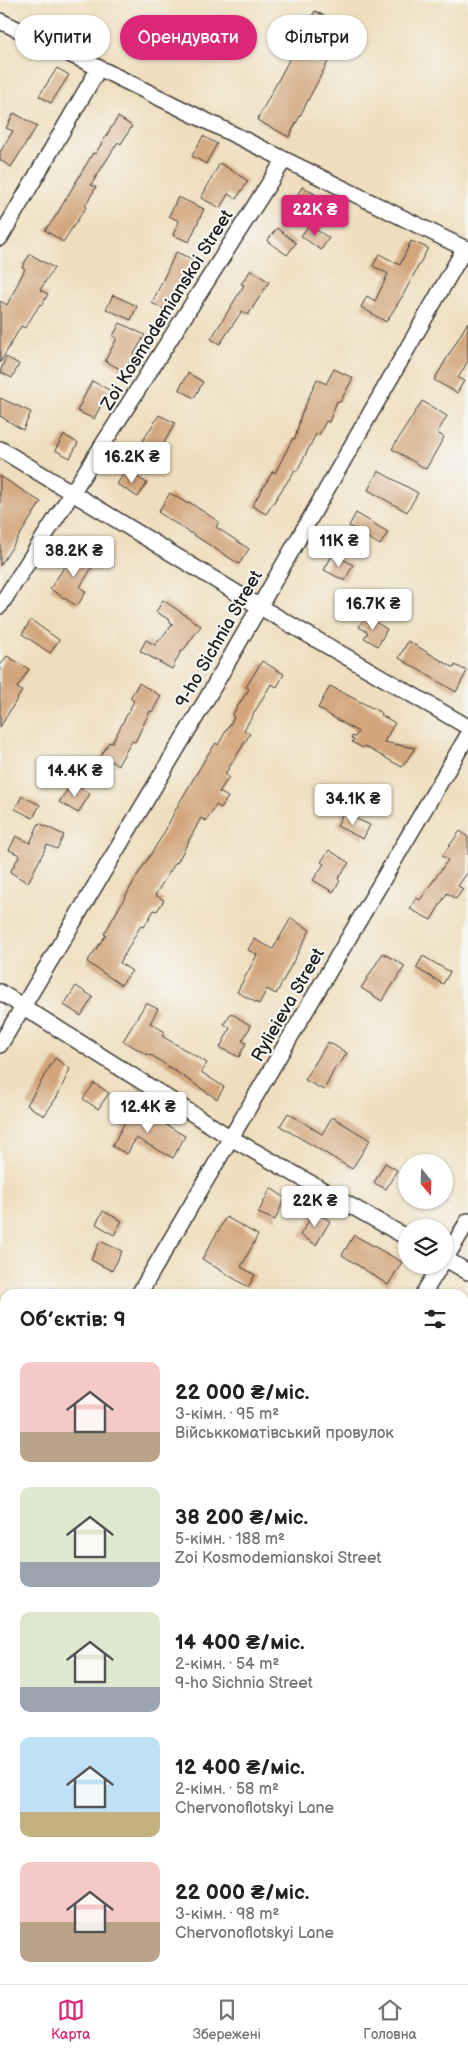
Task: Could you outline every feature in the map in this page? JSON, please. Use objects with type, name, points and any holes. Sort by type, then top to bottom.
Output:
[{"type":"street","points":[[0,21],[100,68],[466,249]]},
{"type":"street","points":[[0,238],[100,68]]},
{"type":"street","name":"Zoi Kosmodemianskoi Street","points":[[0,606],[284,160]]},
{"type":"street","name":"9-ho Sichnia Street","points":[[0,1045],[260,607],[466,249]]},
{"type":"street","points":[[0,449],[260,607],[468,727]]},
{"type":"street","name":"Rylieieva Street","points":[[142,1289],[468,735]]},
{"type":"street","points":[[0,992],[231,1138],[398,1232]]},
{"type":"street","points":[[453,1246],[468,1221]]},
{"type":"street","points":[[453,1265],[468,1272]]},
{"type":"street","points":[[426,1289],[436,1274]]},
{"type":"building","points":[[315,11],[323,15],[313,15]]},
{"type":"building","points":[[289,60],[329,60],[289,137],[257,120]]},
{"type":"building","points":[[57,68],[69,75],[51,103],[39,96]]},
{"type":"building","points":[[14,113],[37,126],[11,167],[0,160],[0,152],[13,131],[6,128]]},
{"type":"building","points":[[118,117],[132,126],[121,144],[118,142],[91,185],[96,187],[86,207],[63,242],[45,230],[54,219],[93,153],[95,154]]},
{"type":"building","points":[[203,136],[217,144],[206,164],[192,156]]},
{"type":"building","points":[[220,163],[248,181],[236,199],[228,194],[220,208],[201,198]]},
{"type":"building","points":[[302,187],[315,194],[305,212],[292,204]]},
{"type":"building","points":[[178,197],[204,209],[189,242],[173,235],[179,221],[169,216]]},
{"type":"building","points":[[309,225],[329,238],[321,250],[301,236]]},
{"type":"building","points":[[277,228],[296,243],[287,255],[267,241]]},
{"type":"building","points":[[411,241],[428,248],[402,297],[386,322],[361,307],[367,296],[375,301],[388,274],[373,266],[379,254],[400,265]]},
{"type":"building","points":[[176,252],[196,261],[190,273],[186,272],[179,287],[177,286],[166,310],[152,303]]},
{"type":"building","points":[[30,254],[54,268],[40,290],[48,294],[25,328],[21,326],[0,363],[0,301],[7,305],[25,269],[22,267]]},
{"type":"building","points":[[251,270],[269,282],[248,315],[242,311],[220,344],[211,339],[244,285],[241,284]]},
{"type":"building","points":[[113,295],[137,306],[131,320],[106,309]]},
{"type":"building","points":[[468,322],[468,361],[458,378],[464,381],[457,393],[434,380]]},
{"type":"building","points":[[120,323],[145,335],[124,371],[105,361],[117,338],[113,336]]},
{"type":"building","points":[[6,357],[19,364],[12,378],[0,372]]},
{"type":"building","points":[[334,369],[353,378],[340,402],[337,401],[329,422],[326,421],[319,435],[316,434],[297,471],[295,470],[266,514],[252,506],[273,471],[275,473],[293,438],[295,439],[301,415],[317,379],[326,384]]},
{"type":"building","points":[[188,373],[203,382],[194,398],[179,389]]},
{"type":"building","points":[[92,381],[111,391],[94,419],[77,411]]},
{"type":"building","points":[[0,398],[31,412],[23,430],[0,416]]},
{"type":"building","points":[[422,401],[447,416],[437,433],[444,437],[426,469],[392,449]]},
{"type":"building","points":[[159,415],[175,423],[156,458],[139,447]]},
{"type":"building","points":[[64,435],[78,443],[70,458],[55,450]]},
{"type":"building","points":[[126,470],[147,483],[138,497],[117,484]]},
{"type":"building","points":[[378,471],[418,493],[407,512],[368,490]]},
{"type":"building","points":[[0,476],[41,502],[0,566]]},
{"type":"building","points":[[170,493],[188,504],[189,502],[219,522],[216,527],[249,549],[239,564],[158,512]]},
{"type":"building","points":[[356,513],[388,532],[380,545],[349,526]]},
{"type":"building","points":[[76,549],[96,561],[80,587],[86,592],[77,606],[50,589]]},
{"type":"building","points":[[333,554],[353,565],[345,581],[324,570]]},
{"type":"building","points":[[163,600],[201,626],[181,651],[172,669],[140,651],[146,640],[155,645],[173,624],[170,620],[156,612]]},
{"type":"building","points":[[365,616],[387,629],[378,646],[364,638],[368,632],[359,627]]},
{"type":"building","points":[[31,620],[59,640],[50,653],[22,634]]},
{"type":"building","points":[[408,641],[454,668],[455,665],[467,671],[456,692],[399,658]]},
{"type":"building","points":[[7,656],[29,669],[17,688],[22,691],[0,727],[0,666]]},
{"type":"building","points":[[262,661],[284,674],[277,687],[271,684],[244,730],[250,734],[225,774],[229,777],[219,792],[228,797],[221,808],[216,805],[206,821],[201,818],[177,863],[155,895],[164,900],[157,911],[154,910],[144,927],[141,925],[120,963],[132,971],[121,985],[87,962],[106,935],[104,934],[208,754],[216,743],[218,745],[234,717],[232,715],[249,689],[246,687]]},
{"type":"building","points":[[139,683],[161,696],[152,712],[150,711],[135,742],[132,741],[118,765],[101,756],[109,742],[112,743],[134,701],[130,698]]},
{"type":"building","points":[[330,686],[382,713],[381,715],[395,723],[384,742],[415,748],[402,767],[364,746],[363,748],[352,742],[354,740],[351,738],[352,736],[355,737],[358,732],[318,708]]},
{"type":"building","points":[[72,783],[90,794],[78,813],[59,802]]},
{"type":"building","points":[[22,796],[40,805],[33,818],[15,809]]},
{"type":"building","points":[[343,813],[370,825],[363,839],[337,826]]},
{"type":"building","points":[[39,823],[64,835],[57,849],[47,845],[28,883],[10,872],[20,855],[9,850],[16,836],[30,843]]},
{"type":"building","points":[[460,831],[468,837],[468,872],[458,886],[463,889],[456,899],[447,893],[431,920],[410,909],[416,898],[420,900],[448,860],[442,856]]},
{"type":"building","points":[[329,850],[349,863],[338,879],[340,881],[333,892],[313,880],[324,864],[321,862]]},
{"type":"building","points":[[291,918],[310,930],[276,994],[267,989],[259,1004],[237,992],[257,955],[248,950],[254,939],[273,949]]},
{"type":"building","points":[[383,953],[405,966],[382,1001],[361,988]]},
{"type":"building","points":[[423,956],[450,972],[443,984],[416,968]]},
{"type":"building","points":[[76,986],[93,997],[81,1016],[64,1005]]},
{"type":"building","points":[[146,1003],[158,1009],[150,1023],[165,1032],[162,1036],[207,1063],[201,1072],[224,1087],[217,1099],[151,1055],[123,1041]]},
{"type":"building","points":[[231,1013],[251,1026],[242,1041],[246,1043],[239,1057],[220,1048],[230,1028],[224,1024]]},
{"type":"building","points":[[328,1042],[347,1053],[338,1067],[336,1066],[324,1090],[305,1080]]},
{"type":"building","points":[[55,1058],[70,1069],[57,1097],[44,1116],[27,1105]]},
{"type":"building","points":[[94,1083],[109,1093],[98,1109],[83,1099]]},
{"type":"building","points":[[134,1106],[185,1136],[173,1158],[136,1138],[127,1154],[112,1146]]},
{"type":"building","points":[[288,1113],[322,1134],[332,1117],[370,1140],[352,1169],[280,1126]]},
{"type":"building","points":[[385,1163],[397,1170],[386,1189],[374,1183]]},
{"type":"building","points":[[271,1188],[285,1198],[275,1220],[258,1213]]},
{"type":"building","points":[[103,1211],[122,1221],[114,1235],[96,1224]]},
{"type":"building","points":[[314,1212],[330,1221],[316,1245],[300,1235]]},
{"type":"building","points":[[226,1217],[258,1235],[241,1267],[255,1275],[248,1287],[202,1259]]},
{"type":"building","points":[[354,1235],[398,1260],[398,1269],[388,1285],[342,1255]]},
{"type":"building","points":[[100,1241],[122,1251],[112,1271],[91,1260]]}]
